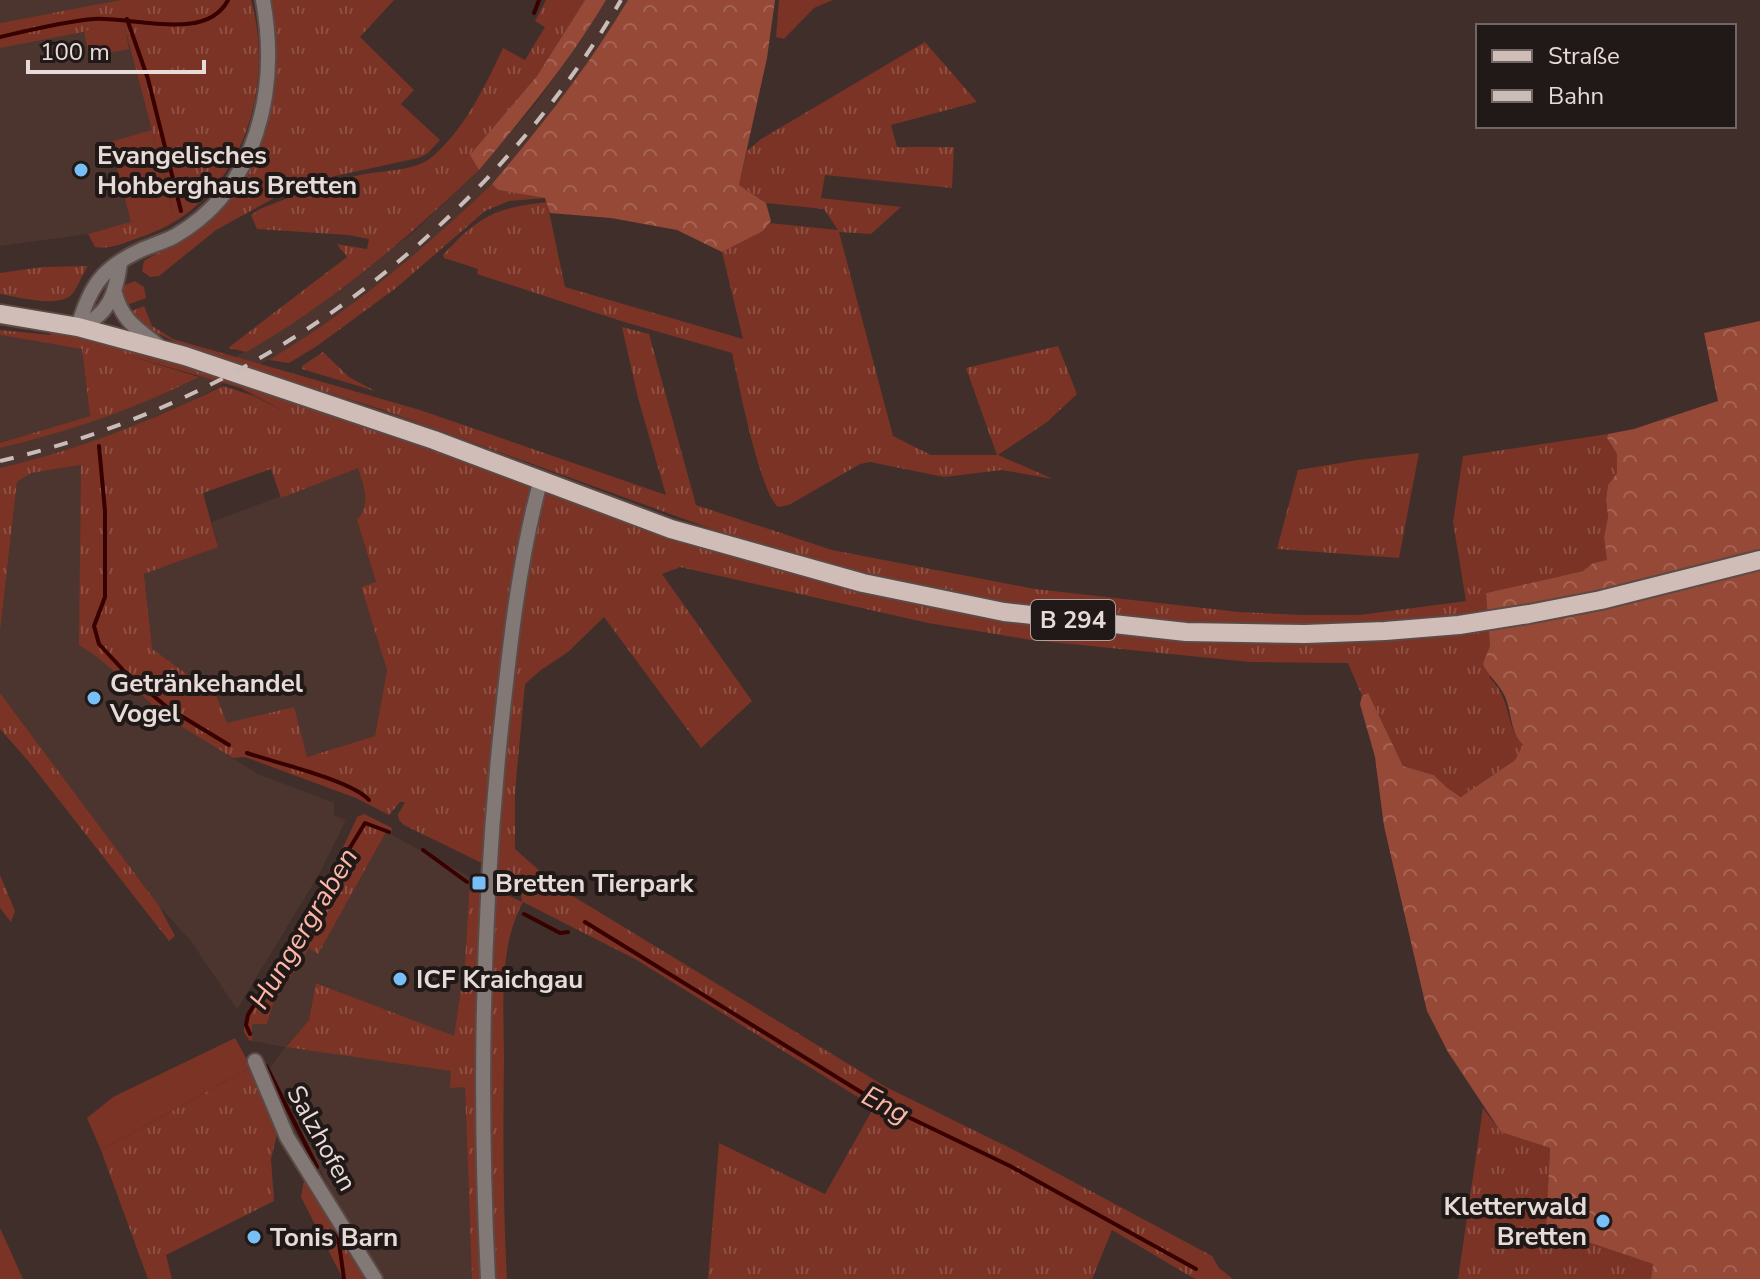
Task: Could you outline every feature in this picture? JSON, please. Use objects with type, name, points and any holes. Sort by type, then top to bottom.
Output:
[{"type":"main road","name":"B 294","points":[[0,314],[78,327],[162,349],[326,402],[671,529],[863,583],[1004,612],[1186,632],[1305,634],[1459,625],[1601,600],[1760,560]]},
{"type":"street","points":[[78,327],[86,299],[95,282],[109,268],[174,236],[203,216],[222,197],[250,152],[261,121],[270,64],[263,0]]},
{"type":"street","points":[[78,327],[94,321],[103,313],[114,290],[120,263]]},
{"type":"street","points":[[114,290],[126,320],[162,349]]},
{"type":"street","points":[[488,1279],[482,1077],[488,876],[510,649],[528,535],[541,479]]},
{"type":"street","name":"Salzhofen","points":[[255,1061],[287,1137],[375,1279]]},
{"type":"shaded area","points":[[0,0],[120,0],[0,23]]},
{"type":"shaded area","points":[[606,0],[628,0],[604,41],[550,116],[492,184],[428,245],[352,305],[285,351],[186,404],[115,434],[0,468],[0,448],[107,416],[178,387],[263,342],[342,289],[416,230],[479,170],[536,103]]},
{"type":"shaded area","name":"Evangelisches Hohberghaus Bretten","points":[[124,23],[173,211],[88,234],[0,246],[0,48]]},
{"type":"shaded area","points":[[0,335],[82,349],[90,416],[0,443]]},
{"type":"shaded area","points":[[81,465],[80,645],[169,719],[258,774],[334,803],[334,815],[346,820],[318,876],[237,1009],[190,940],[159,906],[0,693],[0,632],[17,482],[31,473]]},
{"type":"shaded area","points":[[358,467],[367,504],[357,521],[376,582],[361,588],[387,670],[375,736],[306,757],[293,707],[227,724],[216,695],[151,649],[144,574],[218,547],[212,522]]},
{"type":"shaded area","points":[[386,832],[470,877],[465,963],[454,1037],[317,983],[309,1020],[286,1046],[452,1071],[465,1087],[472,1279],[375,1279],[334,1209],[326,1181],[270,1068],[285,1047],[252,1041],[252,1024],[267,1023],[273,1004],[309,947],[318,953]]},
{"type":"green space","points":[[120,0],[251,0],[258,35],[258,71],[253,107],[242,141],[225,173],[203,200],[175,222],[124,243],[101,248],[95,247],[88,234],[173,210],[124,24],[0,48],[0,23]]},
{"type":"green space","points":[[268,0],[394,0],[360,37],[414,90],[401,104],[440,140],[427,154],[418,158],[335,176],[285,192],[216,230],[159,276],[150,277],[142,271],[144,261],[206,221],[228,199],[246,174],[258,148],[272,90],[274,60]]},
{"type":"green space","points":[[546,0],[585,0],[537,76],[471,155],[479,170],[397,245],[339,291],[246,352],[228,348],[347,257],[337,244],[367,249],[369,239],[257,229],[251,215],[322,185],[407,168],[432,157],[464,120],[503,48],[525,60],[545,27],[535,21]]},
{"type":"green space","points":[[585,0],[606,0],[562,66],[479,170],[470,155],[537,76]]},
{"type":"green space","points":[[628,0],[775,0],[767,58],[739,185],[766,203],[771,221],[763,231],[722,252],[677,230],[611,218],[550,213],[545,198],[498,190],[492,184],[564,95]]},
{"type":"green space","points":[[779,0],[833,0],[814,8],[784,39],[776,37]]},
{"type":"green space","points":[[124,23],[129,49],[89,57],[84,31]]},
{"type":"green space","points":[[925,42],[977,102],[891,125],[897,147],[954,147],[952,188],[825,175],[821,198],[901,207],[871,234],[839,232],[893,436],[931,455],[997,455],[966,368],[1058,346],[1077,394],[1047,422],[998,455],[1053,479],[1002,470],[944,477],[870,462],[860,464],[789,505],[778,507],[771,498],[757,460],[732,353],[477,274],[478,269],[444,258],[443,255],[467,231],[489,216],[514,207],[547,202],[565,287],[743,339],[722,252],[763,231],[769,223],[838,230],[824,209],[766,203],[739,185],[747,151],[761,139]]},
{"type":"green space","points":[[152,130],[173,211],[131,222],[110,142]]},
{"type":"green space","points":[[492,184],[498,190],[546,198],[509,201],[485,211],[396,288],[317,346],[289,363],[269,360],[329,321],[385,278]]},
{"type":"green space","points":[[88,266],[67,298],[39,301],[0,294],[0,273],[42,267]]},
{"type":"green space","points":[[135,281],[144,287],[146,298],[124,306],[122,290],[125,285]]},
{"type":"green space","points":[[144,306],[152,326],[173,339],[420,410],[666,495],[638,398],[622,327],[649,334],[696,505],[832,550],[1035,589],[1239,612],[1360,615],[1466,601],[1453,522],[1463,456],[1608,434],[1607,438],[1617,454],[1617,473],[1608,485],[1606,500],[1608,517],[1604,537],[1607,560],[1593,563],[1583,571],[1486,593],[1490,678],[1502,696],[1513,730],[1524,746],[1515,760],[1462,797],[1445,787],[1434,775],[1403,766],[1368,694],[1362,696],[1348,663],[1250,662],[1031,640],[928,623],[680,567],[662,574],[752,701],[701,748],[604,617],[568,652],[525,684],[515,792],[515,849],[558,887],[886,1087],[1016,1151],[1212,1256],[1219,1268],[1233,1279],[1195,1279],[1112,1230],[1092,1279],[708,1279],[719,1143],[825,1194],[874,1107],[635,959],[523,902],[509,938],[503,999],[507,1279],[493,1279],[486,1072],[493,899],[501,892],[522,902],[517,886],[496,870],[404,825],[398,815],[405,802],[400,802],[389,815],[356,798],[245,757],[233,758],[169,719],[79,645],[81,465],[31,473],[17,482],[0,632],[0,468],[58,453],[114,433],[223,386],[254,396],[289,414],[241,388],[120,353],[199,377],[102,418],[0,448],[0,443],[90,416],[82,349],[0,335],[0,330],[50,335],[54,322],[430,446],[850,579],[380,409],[187,348],[137,323],[127,313]],"holes":[[[358,468],[365,502],[357,520],[376,582],[361,587],[387,670],[375,736],[307,757],[294,707],[227,723],[216,695],[152,649],[144,574],[218,547],[203,493],[271,469],[281,498]]]},
{"type":"green space","points":[[1760,321],[1760,1279],[1651,1279],[1653,1264],[1546,1228],[1550,1148],[1501,1132],[1448,1052],[1427,1011],[1384,826],[1375,757],[1360,704],[1362,696],[1368,693],[1403,766],[1434,775],[1461,797],[1515,760],[1523,745],[1515,733],[1500,687],[1483,664],[1490,646],[1486,593],[1583,571],[1593,563],[1607,560],[1604,537],[1608,517],[1606,500],[1608,485],[1617,473],[1617,454],[1607,438],[1608,434],[1634,429],[1718,401],[1704,333]]},
{"type":"green space","points":[[323,352],[349,377],[375,391],[302,369]]},
{"type":"green space","points":[[1419,453],[1399,558],[1277,549],[1298,470]]},
{"type":"green space","points":[[0,693],[159,906],[175,936],[169,941],[0,729]]},
{"type":"green space","points":[[364,814],[392,828],[391,834],[386,832],[318,954],[309,948],[273,1004],[267,1024],[252,1024],[252,1041],[249,1040],[244,1032],[245,1023],[254,1000],[290,945],[357,817]]},
{"type":"green space","points":[[0,875],[15,911],[11,922],[0,908]]},
{"type":"green space","points":[[475,876],[480,887],[475,1086],[482,1279],[472,1279],[465,1087],[450,1088],[451,1071],[286,1047],[309,1020],[316,983],[454,1036],[465,963],[470,877]]},
{"type":"green space","points":[[235,1038],[251,1067],[101,1150],[87,1118],[113,1097]]},
{"type":"green space","points":[[251,1067],[277,1119],[271,1159],[274,1201],[166,1255],[172,1279],[148,1279],[101,1150]]},
{"type":"green space","points":[[1483,1108],[1501,1132],[1550,1148],[1546,1228],[1653,1264],[1651,1279],[1458,1279]]},
{"type":"green space","points":[[305,1174],[375,1279],[343,1279],[301,1197]]},
{"type":"green space","points":[[0,1228],[23,1279],[0,1279]]},
{"type":"waterway","points":[[0,37],[93,19],[186,24],[203,21],[217,13],[228,0]]},
{"type":"waterway","points":[[534,13],[539,0]]},
{"type":"waterway","name":"Hungergraben","points":[[127,19],[148,79],[181,211]]},
{"type":"waterway","name":"Hungergraben","points":[[99,446],[105,511],[105,597],[94,626],[99,644],[124,671],[168,708],[229,745]]},
{"type":"waterway","name":"Hungergraben","points":[[247,753],[330,779],[369,800]]},
{"type":"waterway","name":"Hungergraben","points":[[250,1034],[246,1025],[248,1015],[365,823],[389,832]]},
{"type":"waterway","name":"Eng","points":[[423,850],[467,882]]},
{"type":"waterway","name":"Eng","points":[[524,914],[560,933],[568,932]]},
{"type":"waterway","name":"Eng","points":[[585,922],[877,1102],[1010,1166],[1196,1269]]},
{"type":"waterway","name":"Hungergraben","points":[[266,1066],[317,1167]]},
{"type":"waterway","name":"Hungergraben","points":[[337,1228],[344,1279]]},
{"type":"railway","points":[[0,461],[96,433],[187,396],[275,349],[357,294],[434,231],[504,160],[566,83],[621,0]]},
{"type":"place","name":"Evangelisches Hohberghaus Bretten","points":[[81,170]]},
{"type":"place","name":"Getränkehandel Vogel","points":[[94,698]]},
{"type":"place","name":"Bretten Tierpark","points":[[479,883]]},
{"type":"place","name":"ICF Kraichgau","points":[[400,979]]},
{"type":"place","name":"Kletterwald Bretten","points":[[1603,1221]]},
{"type":"place","name":"Tonis Barn","points":[[254,1237]]}]
